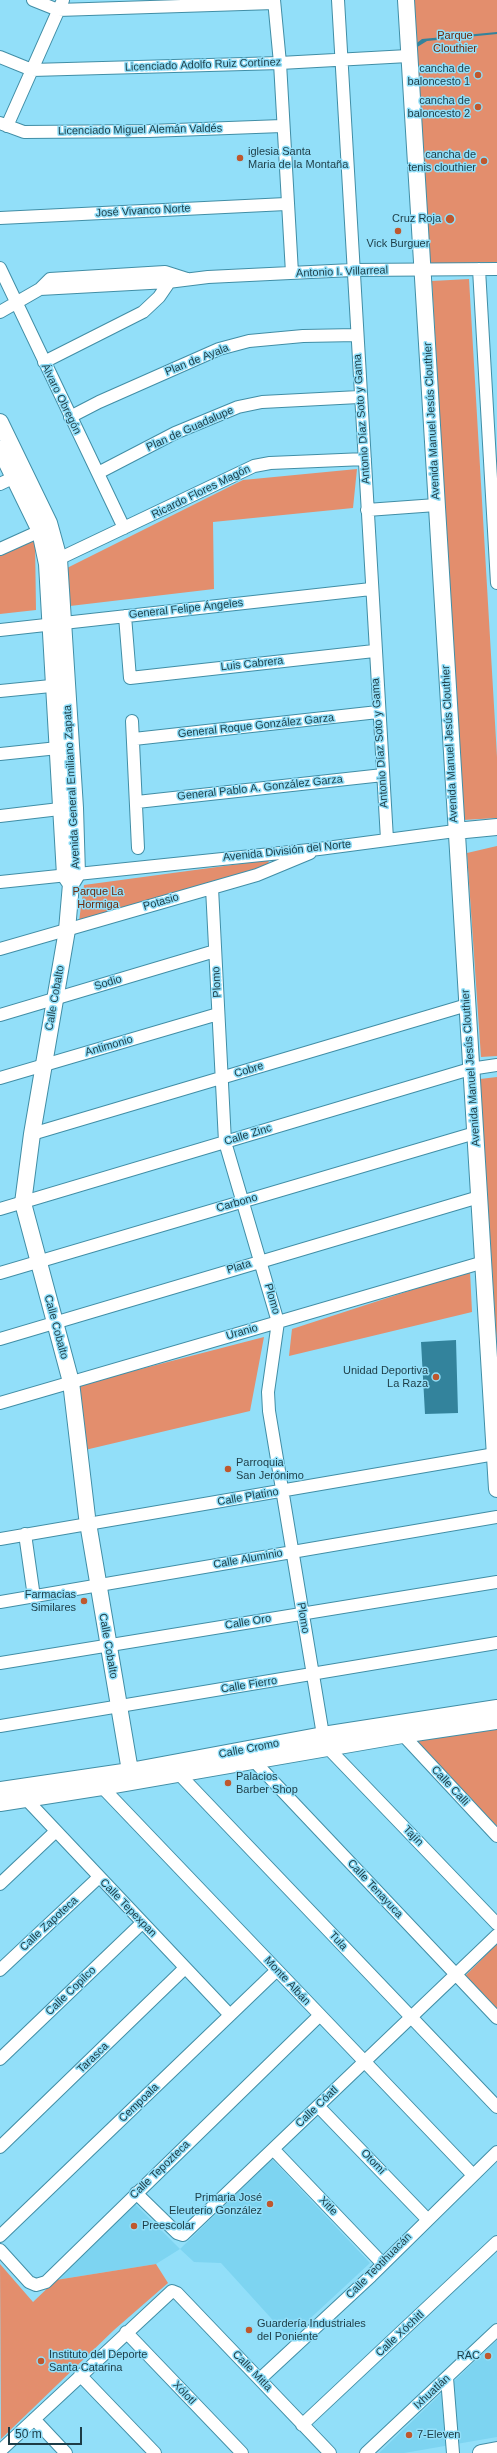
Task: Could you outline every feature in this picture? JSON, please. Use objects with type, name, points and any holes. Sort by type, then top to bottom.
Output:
[{"type":"street","points":[[33,0],[61,5],[274,1],[280,63],[286,204],[292,274]]},
{"type":"street","name":"Antonio Díaz Soto y Gama","points":[[338,0],[352,270],[357,335],[359,397],[365,459],[374,651],[387,839]]},
{"type":"street","name":"Avenida Manuel Jesús Clouthier","points":[[406,0],[408,56],[424,269],[455,831],[474,1132],[484,1262],[497,1489]]},
{"type":"street","points":[[3,125],[32,70],[61,5]]},
{"type":"street","name":"Licenciado Adolfo Ruiz Cortínez","points":[[0,57],[32,70],[280,63],[408,56]]},
{"type":"street","name":"Licenciado Miguel Alemán Valdés","points":[[3,125],[24,132],[116,132],[282,126]]},
{"type":"street","name":"José Vivanco Norte","points":[[0,218],[286,204]]},
{"type":"street","name":"Álvaro Obregón","points":[[0,268],[124,528]]},
{"type":"street","name":"Antonio I. Villarreal","points":[[0,312],[40,288],[50,279],[59,277],[187,279],[352,270],[497,269]]},
{"type":"street","points":[[479,270],[497,583]]},
{"type":"street","points":[[44,362],[143,312],[159,297],[171,278]]},
{"type":"street","name":"Plan de Ayala","points":[[70,417],[99,402],[219,349],[249,341],[303,336],[357,335]]},
{"type":"street","name":"Plan de Guadalupe","points":[[98,473],[175,433],[238,407],[262,402],[359,397]]},
{"type":"street","name":"Avenida General Emiliano Zapata","points":[[0,422],[12,478],[49,523],[53,561],[71,877]]},
{"type":"street","name":"Avenida General Emiliano Zapata","points":[[0,449],[12,478],[40,531],[53,561]]},
{"type":"street","name":"Ricardo Flores Magón","points":[[53,561],[254,466],[270,463],[365,459]]},
{"type":"street","points":[[367,510],[436,505]]},
{"type":"street","points":[[0,549],[40,531]]},
{"type":"street","name":"General Felipe Ángeles","points":[[0,630],[371,589]]},
{"type":"street","name":"Luis Cabrera","points":[[125,616],[130,678],[374,651]]},
{"type":"street","points":[[0,692],[60,685]]},
{"type":"street","name":"Avenida General Emiliano Zapata","points":[[60,685],[58,748],[68,808]]},
{"type":"street","name":"General Roque González Garza","points":[[134,739],[378,712]]},
{"type":"street","points":[[132,721],[138,848]]},
{"type":"street","points":[[0,754],[58,748]]},
{"type":"street","name":"General Pablo A. González Garza","points":[[137,802],[383,775]]},
{"type":"street","points":[[0,816],[68,808]]},
{"type":"street","name":"Avenida División del Norte","points":[[71,877],[497,827]]},
{"type":"street","name":"Potasio","points":[[0,949],[274,869],[319,849]]},
{"type":"street","points":[[0,882],[71,877]]},
{"type":"street","name":"Calle Cobalto","points":[[71,877],[67,930],[32,1134],[24,1203],[38,1262],[71,1382],[74,1419],[97,1585],[130,1771]]},
{"type":"street","name":"Plomo","points":[[212,888],[226,1142],[242,1202],[278,1322],[269,1385],[269,1411],[284,1491],[292,1552],[312,1675],[326,1742]]},
{"type":"street","name":"Sodio","points":[[0,1015],[215,951]]},
{"type":"street","name":"Cobre","points":[[32,1134],[466,1005]]},
{"type":"street","name":"Antimonio","points":[[0,1078],[218,1014]]},
{"type":"street","name":"Calle Zinc","points":[[0,1209],[470,1069],[497,1065]]},
{"type":"street","name":"Carbono","points":[[0,1273],[474,1132]]},
{"type":"street","name":"Plata","points":[[0,1339],[260,1260],[479,1197]]},
{"type":"street","name":"Uranio","points":[[0,1403],[484,1262]]},
{"type":"street","name":"Calle Platino","points":[[0,1539],[495,1454]]},
{"type":"street","name":"Calle Aluminio","points":[[0,1602],[497,1517]]},
{"type":"street","points":[[25,1534],[34,1597]]},
{"type":"street","name":"Calle Oro","points":[[0,1663],[497,1582]]},
{"type":"street","name":"Calle Fierro","points":[[0,1726],[497,1643]]},
{"type":"street","name":"Calle Cromo","points":[[0,1803],[102,1788],[254,1760],[326,1742],[497,1708]]},
{"type":"street","name":"Calle Cromo","points":[[0,1790],[326,1742],[403,1735],[497,1721]]},
{"type":"street","name":"Calle Calli","points":[[403,1735],[497,1836]]},
{"type":"street","name":"Tajín","points":[[326,1742],[497,1924]]},
{"type":"street","name":"Calle Tenayuca","points":[[254,1760],[497,2018]]},
{"type":"street","name":"Tula","points":[[179,1774],[497,2107]]},
{"type":"street","name":"Monte Albán","points":[[102,1788],[320,2016],[365,2060],[473,2175]]},
{"type":"street","name":"Calle Tepexpan","points":[[26,1799],[98,1878],[230,2016]]},
{"type":"street","points":[[0,1884],[56,1831]]},
{"type":"street","name":"Calle Zapoteca","points":[[0,1970],[98,1878]]},
{"type":"street","name":"Calle Copilco","points":[[0,2059],[142,1923]]},
{"type":"street","name":"Calle Cóatl","points":[[136,2193],[177,2233],[182,2235],[497,1935]]},
{"type":"street","name":"Tarasca","points":[[0,2147],[185,1968]]},
{"type":"street","name":"Cempoala","points":[[0,2236],[277,1970]]},
{"type":"street","name":"Calle Tepozteca","points":[[0,2250],[29,2282],[36,2285],[43,2284],[320,2016]]},
{"type":"street","name":"Otomí","points":[[318,2106],[427,2219]]},
{"type":"street","name":"Xitle","points":[[273,2149],[382,2263]]},
{"type":"street","name":"Calle Teotihuacán","points":[[260,2379],[497,2152]]},
{"type":"street","name":"Calle Xóchitl","points":[[302,2425],[497,2242]]},
{"type":"street","name":"Calle Mitla","points":[[126,2332],[172,2291],[177,2293],[330,2453]]},
{"type":"street","name":"Ixhuatlán","points":[[366,2453],[497,2330]]},
{"type":"street","points":[[0,2451],[126,2332]]},
{"type":"street","name":"Xólotl","points":[[126,2332],[242,2453]]},
{"type":"street","points":[[80,2375],[155,2453]]},
{"type":"street","points":[[447,2378],[453,2453]]},
{"type":"street","points":[[34,2420],[66,2453]]},
{"type":"street","points":[[481,2453],[497,2450]]},
{"type":"shaded area","points":[[497,32],[497,34],[427,41],[414,49],[413,46],[422,39]]},
{"type":"shaded area","points":[[456,1340],[458,1413],[425,1414],[421,1342]]},
{"type":"shaded area","name":"Primaria José Eleuterio González","points":[[272,2159],[370,2263],[289,2338],[221,2263],[194,2262],[180,2249]]},
{"type":"shaded area","name":"Preescolar","points":[[134,2203],[180,2249],[156,2264],[56,2280]]},
{"type":"shaded area","points":[[497,2340],[497,2437],[404,2453],[379,2453]]},
{"type":"green space","name":"Parque Clouthier","points":[[412,0],[497,0],[497,262],[430,264]]},
{"type":"green space","points":[[469,279],[497,757],[497,818],[463,820],[432,281]]},
{"type":"green space","points":[[357,469],[353,508],[213,522],[214,589],[70,606],[63,570],[243,480]]},
{"type":"green space","points":[[35,540],[36,610],[0,614],[0,556]]},
{"type":"green space","points":[[497,846],[497,1056],[481,1057],[467,853]]},
{"type":"green space","name":"Parque La Hormiga","points":[[269,860],[268,865],[79,921],[84,885]]},
{"type":"green space","points":[[497,1077],[497,1346],[480,1079]]},
{"type":"green space","points":[[470,1271],[472,1312],[289,1356],[292,1329]]},
{"type":"green space","points":[[264,1337],[250,1411],[85,1450],[79,1385]]},
{"type":"green space","points":[[497,1726],[497,1826],[412,1740]]},
{"type":"green space","points":[[497,1944],[497,2011],[465,1976]]},
{"type":"green space","name":"Instituto del Deporte Santa Catarina","points":[[0,2264],[33,2302],[56,2280],[156,2264],[168,2283],[114,2330],[1,2439]]},
{"type":"place","name":"cancha de baloncesto 1","points":[[478,75]]},
{"type":"place","name":"cancha de baloncesto 2","points":[[478,107]]},
{"type":"place","name":"iglesia Santa Maria de la Montaña","points":[[240,158]]},
{"type":"place","name":"cancha de tenis clouthier","points":[[484,161]]},
{"type":"place","name":"Cruz Roja","points":[[450,219]]},
{"type":"place","name":"Vick Burguer","points":[[398,231]]},
{"type":"place","name":"Unidad Deportiva La Raza","points":[[436,1377]]},
{"type":"place","name":"Parroquia San Jerónimo","points":[[228,1469]]},
{"type":"place","name":"Farmacias Similares","points":[[84,1601]]},
{"type":"place","name":"Palacios Barber Shop","points":[[228,1783]]},
{"type":"place","name":"Primaria José Eleuterio González","points":[[270,2204]]},
{"type":"place","name":"Preescolar","points":[[134,2226]]},
{"type":"place","name":"Guardería Industriales del Poniente","points":[[249,2330]]},
{"type":"place","name":"RAC","points":[[488,2356]]},
{"type":"place","name":"Instituto del Deporte Santa Catarina","points":[[41,2361]]},
{"type":"place","name":"7-Eleven","points":[[409,2435]]}]
